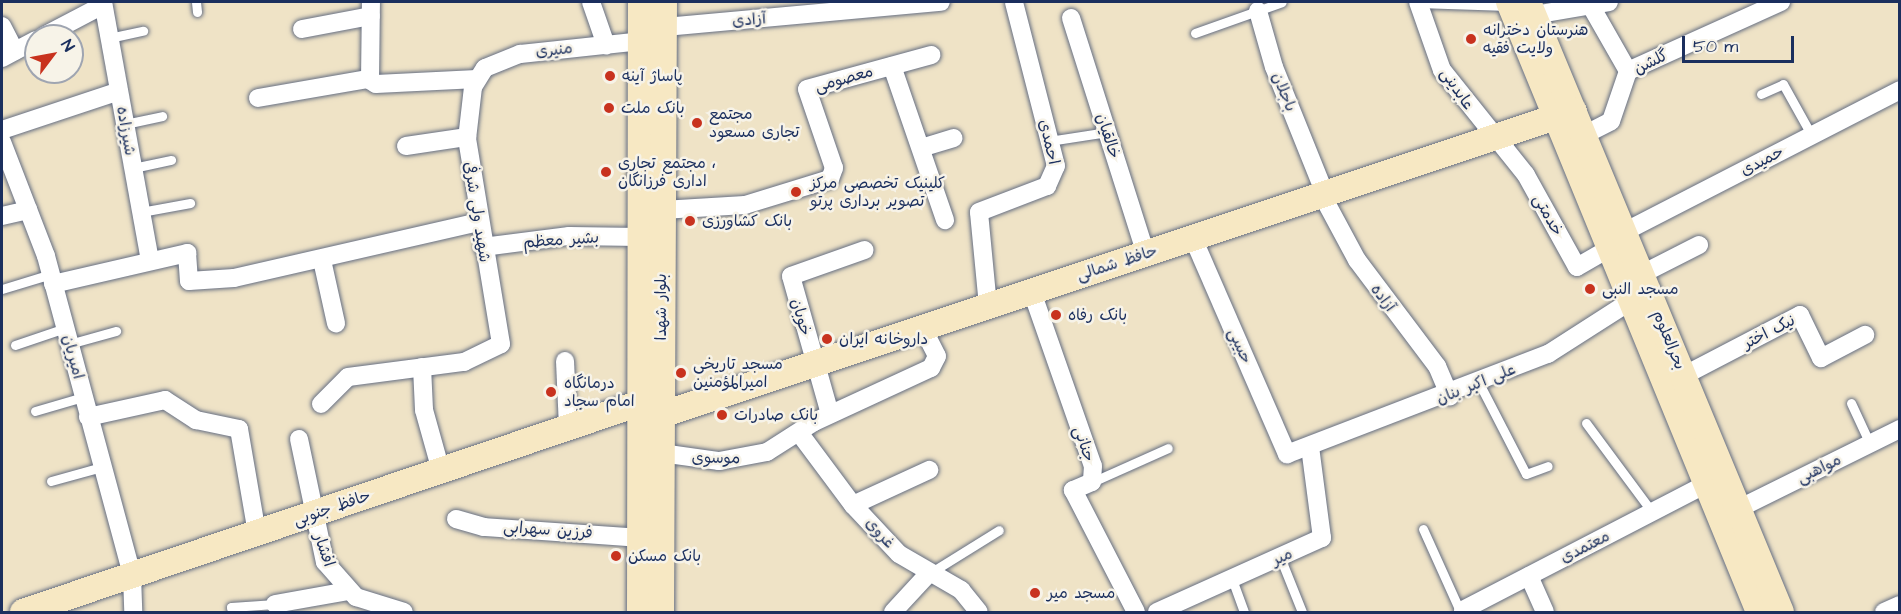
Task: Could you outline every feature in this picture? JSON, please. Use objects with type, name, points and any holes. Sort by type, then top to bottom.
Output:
[{"type":"main road","name":"بلوار شهدا","points":[[640,2],[640,237],[651,409],[661,453],[661,612]]},
{"type":"main road","name":"بلوار شهدا","points":[[640,612],[640,538],[651,409],[662,210],[664,2]]},
{"type":"main road","name":"بحرالعلوم","points":[[1520,6],[1617,240],[1642,274],[1781,612]]},
{"type":"main road","name":"بحرالعلوم","points":[[1565,114],[1584,135],[1617,240],[1631,301],[1759,612]]},
{"type":"main road","name":"حافظ شمالی","points":[[651,409],[814,364],[1565,114]]},
{"type":"main road","name":"حافظ جنوبی","points":[[23,612],[568,428],[651,409]]},
{"type":"street","points":[[591,2],[606,45]]},
{"type":"street","name":"آزادی","points":[[665,27],[941,2]]},
{"type":"street","name":"احمدی","points":[[988,306],[979,212],[1047,186],[1056,166],[1014,2]]},
{"type":"street","name":"عابدینی","points":[[1418,2],[1442,70],[1491,139]]},
{"type":"street","name":"گلشن","points":[[1584,135],[1611,121],[1628,71],[1781,2]]},
{"type":"street","points":[[65,24],[103,3]]},
{"type":"street","name":"شیرزاده","points":[[103,3],[150,261]]},
{"type":"street","points":[[1520,6],[1600,5],[1628,71]]},
{"type":"street","points":[[302,29],[371,9],[370,80]]},
{"type":"street","name":"باجلان","points":[[1258,11],[1274,67],[1323,195]]},
{"type":"street","name":"خالقیان","points":[[1071,18],[1146,254]]},
{"type":"street","points":[[2,26],[8,54],[24,46]]},
{"type":"street","name":"منیری","points":[[477,79],[495,61],[520,54],[640,41]]},
{"type":"street","name":"معصومی","points":[[662,210],[745,205],[830,179],[834,168],[807,89],[931,55]]},
{"type":"street","points":[[892,66],[945,220]]},
{"type":"street","points":[[258,98],[370,80],[376,84],[477,79]]},
{"type":"street","name":"شهید ولی شرفی","points":[[422,367],[464,362],[501,345],[478,222],[467,137],[477,79]]},
{"type":"street","name":"حمیدی","points":[[1617,240],[1899,90]]},
{"type":"street","points":[[2,130],[119,91]]},
{"type":"street","points":[[406,146],[467,137]]},
{"type":"street","points":[[921,148],[953,138]]},
{"type":"street","name":"خدمتی","points":[[1491,139],[1526,175],[1577,267],[1617,240]]},
{"type":"street","name":"امیریان","points":[[2,144],[52,279],[132,576],[133,612]]},
{"type":"street","name":"آزاده","points":[[1323,195],[1367,277],[1437,366],[1450,396]]},
{"type":"street","points":[[2,216],[28,210]]},
{"type":"street","points":[[52,279],[187,253],[189,281],[234,278],[322,261],[478,222]]},
{"type":"street","name":"بشیر معظم","points":[[483,247],[569,236],[640,237]]},
{"type":"street","name":"حبیبی","points":[[1193,238],[1287,454]]},
{"type":"street","points":[[1642,274],[1700,244]]},
{"type":"street","name":"خوبان","points":[[814,364],[791,276],[865,250]]},
{"type":"street","points":[[322,261],[336,323]]},
{"type":"street","name":"جنانی","points":[[1032,292],[1093,466],[1092,482],[1073,490],[1136,612]]},
{"type":"street","name":"علی اکبر بنان","points":[[1287,454],[1450,396],[1548,354],[1631,301]]},
{"type":"street","name":"نیک اختر","points":[[1683,376],[1800,315],[1821,358],[1866,335]]},
{"type":"street","name":"موسوی","points":[[661,453],[746,459],[800,434],[830,414],[931,368],[937,356],[923,328]]},
{"type":"street","points":[[565,361],[568,428]]},
{"type":"street","points":[[814,364],[830,414]]},
{"type":"street","points":[[321,404],[348,376],[422,367],[424,410],[441,471]]},
{"type":"street","points":[[88,417],[165,400],[196,420],[239,429],[257,533]]},
{"type":"street","name":"مواهبی","points":[[1738,509],[1899,429]]},
{"type":"street","name":"غروی","points":[[800,434],[853,505],[899,554],[962,590],[979,612]]},
{"type":"street","name":"افشار","points":[[299,439],[313,514],[325,562],[349,591],[404,612]]},
{"type":"street","name":"میر","points":[[1157,612],[1322,538],[1310,447]]},
{"type":"street","points":[[853,505],[929,470]]},
{"type":"street","name":"معتمدی","points":[[1460,611],[1706,484]]},
{"type":"street","name":"فرزین سهرابی","points":[[456,519],[484,527],[640,538]]},
{"type":"street","points":[[893,612],[929,573]]},
{"type":"street","points":[[1529,576],[1545,612]]},
{"type":"street","points":[[275,604],[349,591]]},
{"type":"street","points":[[1884,612],[1899,605]]},
{"type":"lane","points":[[1195,33],[1282,2]]},
{"type":"lane","name":"عابدینی","points":[[1418,2],[1520,6]]},
{"type":"lane","points":[[109,38],[143,32]]},
{"type":"lane","points":[[1761,94],[1783,84],[1812,136]]},
{"type":"lane","points":[[125,124],[162,116]]},
{"type":"lane","points":[[1049,141],[1107,132]]},
{"type":"lane","points":[[133,168],[171,160]]},
{"type":"lane","points":[[141,212],[190,202]]},
{"type":"lane","points":[[2,289],[52,279]]},
{"type":"lane","points":[[15,345],[116,331]]},
{"type":"lane","points":[[1479,383],[1526,474],[1548,466]]},
{"type":"lane","points":[[34,411],[83,397]]},
{"type":"lane","points":[[1851,403],[1870,444]]},
{"type":"lane","points":[[1586,423],[1652,512]]},
{"type":"lane","points":[[1092,482],[1168,448]]},
{"type":"lane","points":[[51,481],[102,467]]},
{"type":"lane","points":[[1423,529],[1460,611]]},
{"type":"lane","points":[[929,573],[999,530]]},
{"type":"lane","points":[[1280,557],[1302,612]]},
{"type":"lane","points":[[1232,579],[1244,612]]},
{"type":"lane","points":[[232,612],[231,607],[275,604]]},
{"type":"place","name":"هنرستان دخترانه ولایت فقیه","points":[[1471,39]]},
{"type":"place","name":"پاساژ آینه","points":[[610,76]]},
{"type":"place","name":"بانک ملت","points":[[609,108]]},
{"type":"place","name":"مجتمع تجاری مسعود","points":[[697,123]]},
{"type":"place","name":"مجتمع تجاری ، اداری فرزانگان","points":[[606,172]]},
{"type":"place","name":"کلینیک تخصصی مرکز تصویر برداری پرتو","points":[[796,192]]},
{"type":"place","name":"بانک کشاورزی","points":[[690,221]]},
{"type":"place","name":"مسجد النبی","points":[[1590,289]]},
{"type":"place","name":"بانک رفاه","points":[[1056,315]]},
{"type":"place","name":"داروخانه ایران","points":[[827,339]]},
{"type":"place","name":"مسجد تاریخی امیرالمؤمنین","points":[[681,373]]},
{"type":"place","name":"درمانگاه امام سجاد","points":[[551,392]]},
{"type":"place","name":"بانک صادرات","points":[[722,415]]},
{"type":"place","name":"بانک مسکن","points":[[616,556]]},
{"type":"place","name":"مسجد میر","points":[[1035,593]]}]
